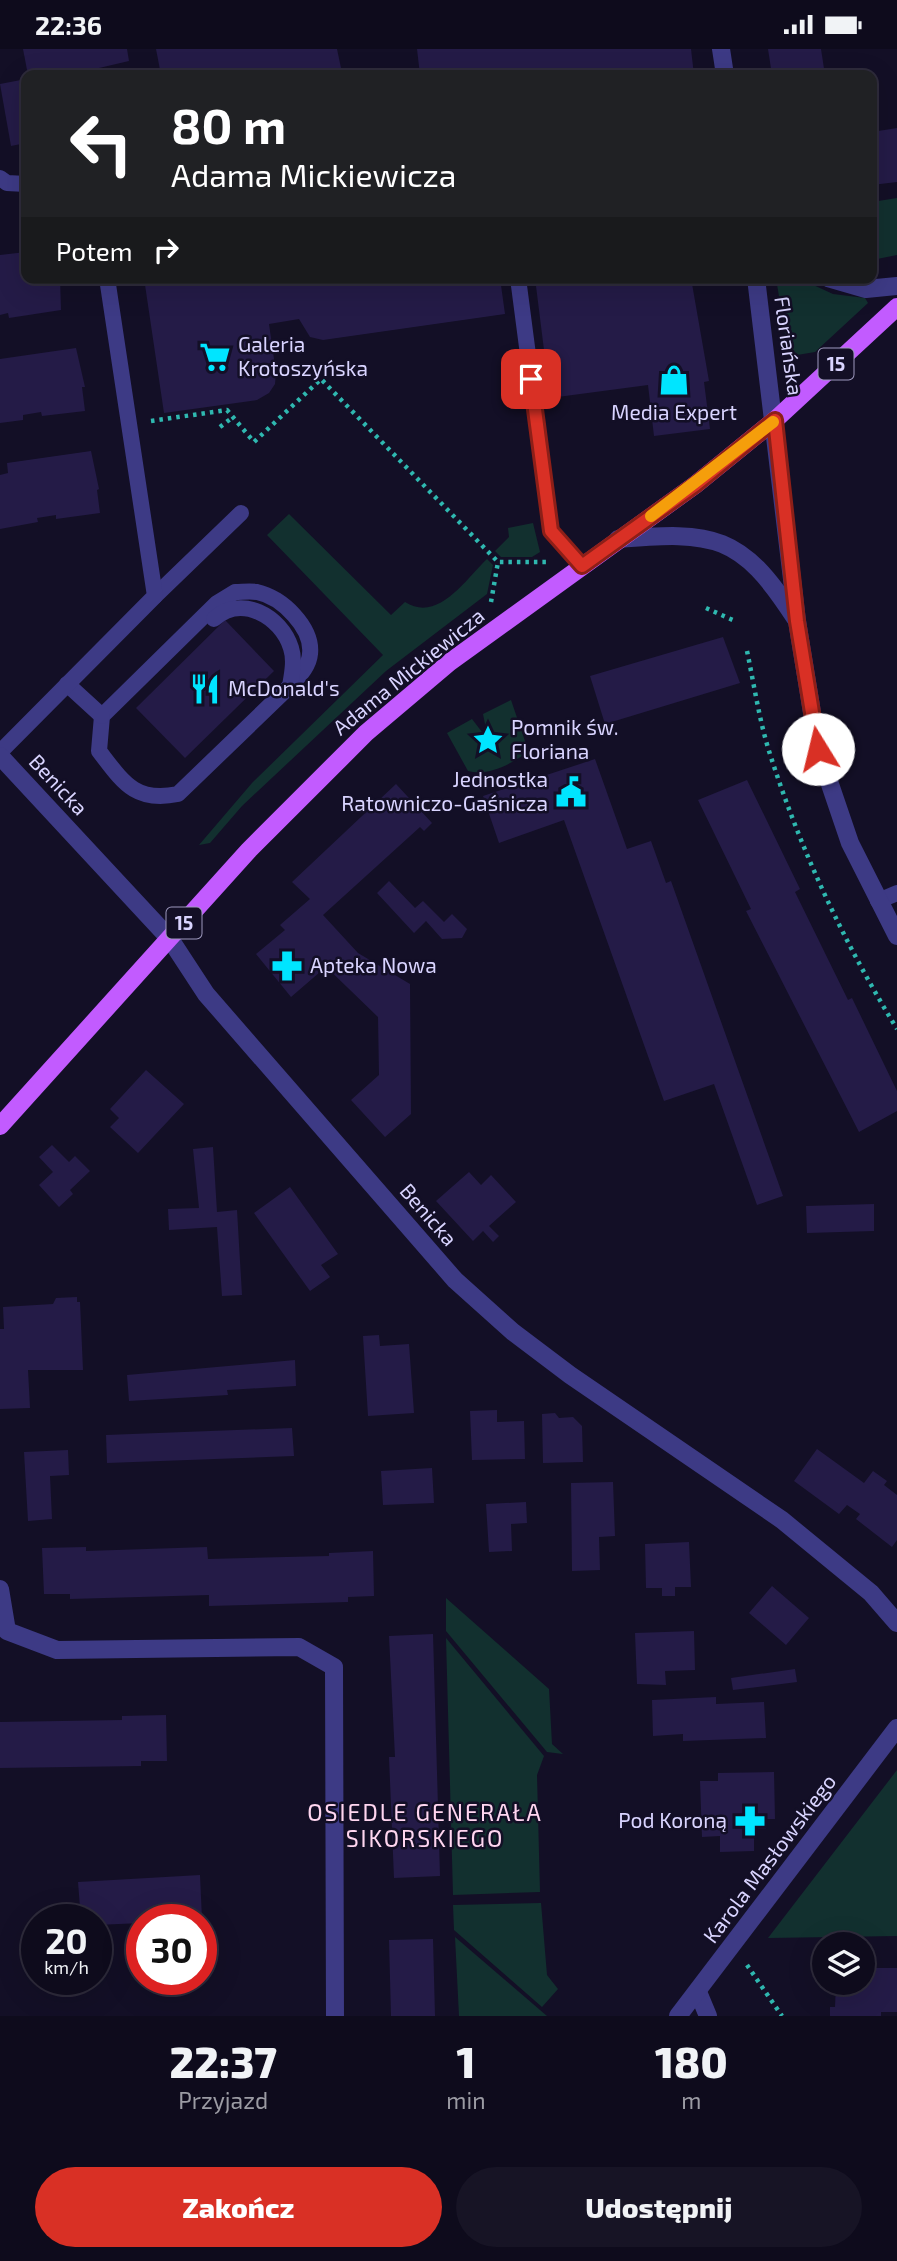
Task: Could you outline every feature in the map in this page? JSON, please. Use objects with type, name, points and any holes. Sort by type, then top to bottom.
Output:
[{"type":"main road","name":"Adama Mickiewicza","points":[[0,1126],[249,850],[366,733],[450,662],[695,485],[775,420],[897,307]]},
{"type":"street","points":[[721,49],[724,70]]},
{"type":"street","name":"Floriańska","points":[[757,284],[797,621],[818,749],[850,843],[897,936]]},
{"type":"street","points":[[849,284],[866,289],[897,286]]},
{"type":"street","points":[[618,540],[682,535],[708,537],[741,552],[772,583],[797,621]]},
{"type":"street","name":"Benicka","points":[[0,754],[170,939],[206,994],[454,1280],[513,1332],[570,1375],[782,1520],[871,1593],[897,1623]]},
{"type":"street","points":[[0,1590],[7,1631],[57,1650],[299,1647],[334,1667],[335,2016]]},
{"type":"street","name":"Karola Masłowskiego","points":[[678,2016],[897,1728]]},
{"type":"street","points":[[698,1992],[708,2016]]},
{"type":"lane","points":[[0,178],[7,183],[21,184]]},
{"type":"lane","points":[[108,284],[155,596]]},
{"type":"lane","points":[[519,284],[551,531],[582,566]]},
{"type":"lane","points":[[0,754],[240,513]]},
{"type":"lane","points":[[237,607],[253,609],[273,620],[292,649],[290,686],[178,794],[159,798],[143,796],[126,784],[99,751],[102,716],[118,713],[223,610],[237,607]]},
{"type":"lane","points":[[68,684],[102,716]]},
{"type":"lane","points":[[878,901],[897,893]]},
{"type":"path","points":[[127,424],[228,410],[254,442],[321,379],[498,562],[546,562]]},
{"type":"path","points":[[220,427],[233,417]]},
{"type":"path","points":[[491,602],[498,562]]},
{"type":"path","points":[[706,608],[735,621]]},
{"type":"path","points":[[747,651],[768,749],[814,874],[865,977],[897,1029]]},
{"type":"path","points":[[745,1961],[782,2016]]},
{"type":"green space","points":[[897,198],[897,255],[877,259],[877,201]]},
{"type":"green space","points":[[777,284],[811,284],[833,294],[865,298],[868,303],[815,352],[797,355],[787,346]]},
{"type":"green space","points":[[289,514],[391,615],[405,602],[417,607],[440,603],[487,559],[493,565],[487,594],[386,671],[242,806],[210,843],[199,845],[252,783],[383,655],[267,535]]},
{"type":"green space","points":[[533,523],[540,552],[532,557],[501,557],[495,551],[509,537],[508,528]]},
{"type":"green space","points":[[511,700],[526,744],[526,753],[498,768],[483,772],[468,771],[447,733],[472,719],[482,732],[482,743],[491,746],[494,739],[486,729],[483,714]]},
{"type":"green space","points":[[446,1598],[549,1689],[552,1744],[563,1754],[547,1752],[446,1631]]},
{"type":"green space","points":[[446,1638],[544,1756],[537,1775],[540,1892],[453,1895]]},
{"type":"green space","points":[[897,1770],[897,1936],[875,1936],[875,1932],[812,1932],[812,1937],[768,1938]]},
{"type":"green space","points":[[541,1903],[547,1975],[558,1989],[542,2007],[454,1930],[453,1905]]},
{"type":"green space","points":[[455,1937],[547,2016],[459,2016]]},
{"type":"building","points":[[23,49],[127,49],[129,61],[90,70],[27,70]]},
{"type":"building","points":[[156,49],[337,49],[341,68],[330,70],[160,70]]},
{"type":"building","points":[[417,49],[691,49],[693,70],[419,70]]},
{"type":"building","points":[[768,49],[821,49],[824,70],[771,70]]},
{"type":"building","points":[[21,80],[21,144],[11,146],[0,84]]},
{"type":"building","points":[[897,128],[897,182],[877,184],[877,131]]},
{"type":"building","points":[[21,253],[21,284],[60,284],[61,310],[9,318],[8,313],[0,315],[0,255]]},
{"type":"building","name":"Galeria Krotoszyńska","points":[[145,284],[501,284],[505,314],[323,340],[310,337],[299,319],[269,324],[276,373],[275,384],[269,393],[257,400],[164,413]]},
{"type":"building","points":[[536,284],[692,284],[709,381],[704,382],[710,429],[654,436],[648,385],[550,398]]},
{"type":"building","points":[[76,348],[85,387],[82,387],[85,411],[42,416],[41,412],[23,415],[23,420],[0,423],[0,359]]},
{"type":"building","points":[[91,451],[99,489],[100,513],[56,519],[56,515],[37,518],[38,522],[0,529],[0,475],[8,473],[7,463]]},
{"type":"building","name":"McDonald's","points":[[225,620],[274,671],[185,758],[136,708]]},
{"type":"building","points":[[723,637],[740,683],[605,724],[590,676]]},
{"type":"building","points":[[595,759],[627,849],[651,841],[666,883],[671,881],[783,1196],[757,1205],[714,1084],[664,1101],[564,820],[499,843],[483,796]]},
{"type":"building","points":[[747,780],[800,889],[795,892],[848,1000],[852,998],[897,1091],[897,1111],[859,1132],[746,911],[751,909],[698,800]]},
{"type":"building","points":[[396,784],[432,823],[424,831],[420,827],[323,915],[358,953],[410,984],[411,1114],[385,1137],[351,1100],[379,1075],[378,1017],[317,958],[312,963],[320,972],[291,997],[256,954],[285,930],[280,925],[310,899],[292,882]]},
{"type":"building","points":[[389,881],[415,908],[423,901],[444,922],[452,914],[467,929],[462,938],[442,939],[426,921],[414,933],[377,893]]},
{"type":"building","points":[[146,1070],[184,1104],[138,1153],[110,1127],[119,1118],[110,1109]]},
{"type":"building","points":[[52,1145],[69,1162],[75,1156],[90,1171],[70,1190],[73,1194],[59,1207],[39,1185],[53,1172],[39,1157]]},
{"type":"building","points":[[213,1147],[217,1212],[237,1210],[242,1295],[222,1296],[217,1227],[169,1230],[168,1209],[199,1208],[193,1149]]},
{"type":"building","points":[[469,1172],[481,1185],[491,1175],[516,1202],[489,1226],[499,1236],[493,1242],[483,1231],[473,1241],[436,1201]]},
{"type":"building","points":[[290,1187],[338,1254],[321,1265],[330,1277],[310,1291],[254,1213]]},
{"type":"building","points":[[874,1204],[874,1231],[807,1233],[806,1206]]},
{"type":"building","points":[[77,1297],[77,1302],[80,1302],[83,1370],[28,1370],[30,1408],[0,1409],[0,1329],[4,1329],[3,1307],[53,1304],[56,1298]]},
{"type":"building","points":[[379,1335],[380,1346],[409,1344],[414,1413],[368,1416],[363,1336]]},
{"type":"building","points":[[295,1360],[296,1386],[227,1390],[228,1395],[129,1401],[127,1375]]},
{"type":"building","points":[[497,1410],[497,1422],[524,1421],[525,1459],[472,1460],[470,1411]]},
{"type":"building","points":[[555,1413],[559,1418],[573,1417],[582,1426],[583,1462],[543,1463],[542,1414]]},
{"type":"building","points":[[292,1428],[294,1456],[107,1463],[106,1435]]},
{"type":"building","points":[[817,1449],[864,1483],[873,1471],[887,1481],[884,1485],[897,1495],[897,1540],[892,1547],[856,1519],[860,1514],[847,1505],[839,1514],[794,1481]]},
{"type":"building","points":[[68,1450],[69,1475],[50,1476],[52,1519],[28,1521],[24,1452]]},
{"type":"building","points":[[432,1468],[434,1503],[383,1505],[381,1471]]},
{"type":"building","points":[[613,1482],[615,1536],[599,1537],[600,1570],[572,1571],[571,1483]]},
{"type":"building","points":[[526,1502],[527,1523],[511,1524],[512,1551],[489,1552],[486,1504]]},
{"type":"building","points":[[689,1542],[691,1587],[675,1587],[675,1596],[662,1596],[662,1588],[646,1588],[645,1544]]},
{"type":"building","points":[[86,1547],[86,1551],[207,1547],[208,1559],[329,1556],[329,1553],[373,1551],[374,1596],[348,1597],[348,1602],[209,1606],[209,1595],[70,1599],[70,1594],[44,1594],[42,1548]]},
{"type":"building","points":[[772,1586],[809,1618],[786,1645],[749,1613]]},
{"type":"building","points":[[694,1631],[695,1670],[665,1671],[666,1685],[637,1684],[635,1633]]},
{"type":"building","points":[[433,1634],[440,1876],[394,1878],[389,1757],[395,1757],[389,1636]]},
{"type":"building","points":[[795,1669],[797,1682],[733,1690],[731,1678]]},
{"type":"building","points":[[716,1697],[716,1704],[764,1702],[766,1738],[683,1741],[683,1734],[653,1736],[652,1700]]},
{"type":"building","points":[[166,1715],[167,1761],[141,1761],[141,1766],[0,1768],[0,1722],[122,1720],[122,1716]]},
{"type":"building","points":[[774,1772],[775,1819],[766,1819],[766,1829],[754,1829],[754,1851],[720,1852],[720,1836],[702,1837],[700,1781],[718,1781],[718,1773]]},
{"type":"building","points":[[200,1875],[201,1904],[126,1904],[126,1924],[112,1924],[112,1904],[80,1904],[78,1882]]},
{"type":"building","points":[[433,1939],[435,2016],[391,2016],[389,1940]]},
{"type":"building","points":[[875,1968],[897,1968],[897,2012],[881,2012],[881,2016],[830,2016],[830,2007],[835,2007],[836,1995],[875,1995]]},
{"type":"slow traffic","points":[[651,516],[695,485],[773,422]]},
{"type":"place","name":"Galeria Krotoszyńska","points":[[215,357]]},
{"type":"place","name":"Media Expert","points":[[674,380]]},
{"type":"place","name":"McDonald's","points":[[205,689]]},
{"type":"place","name":"Pomnik św. Floriana","points":[[488,740]]},
{"type":"place","name":"Jednostka Ratowniczo-Gaśnicza","points":[[571,792]]},
{"type":"place","name":"Apteka Nowa","points":[[287,966]]},
{"type":"place","name":"Pod Koroną","points":[[750,1821]]},
{"type":"district","name":"OSIEDLE GENERAŁA SIKORSKIEGO","points":[[425,1826]]},
{"type":"route","points":[[531,379],[551,531],[582,566],[695,485],[775,420],[797,621],[818,749]]}]
